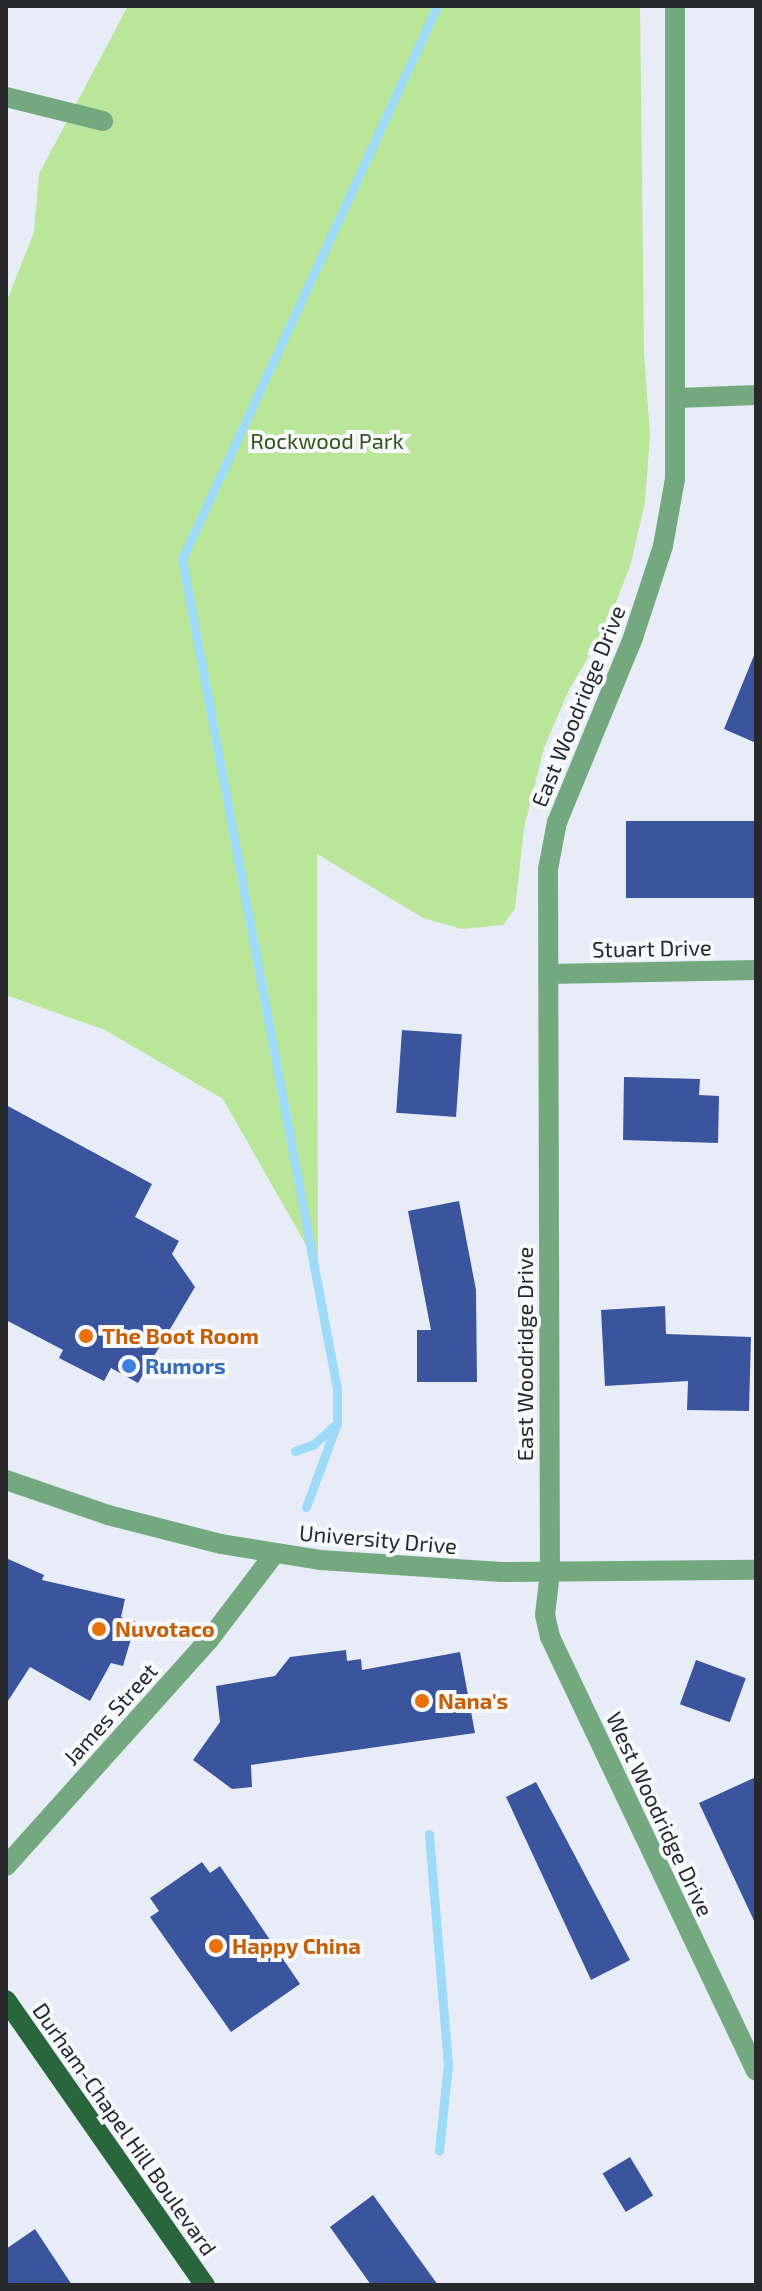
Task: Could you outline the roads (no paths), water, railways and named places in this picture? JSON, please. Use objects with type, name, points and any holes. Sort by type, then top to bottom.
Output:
[{"type":"main road","name":"Durham-Chapel Hill Boulevard","points":[[6,2000],[205,2285]]},
{"type":"street","name":"East Woodridge Drive","points":[[550,1572],[548,869],[557,822],[633,638],[663,546],[675,479],[678,398],[675,6]]},
{"type":"street","points":[[6,97],[103,121]]},
{"type":"street","points":[[678,398],[756,395]]},
{"type":"street","name":"Stuart Drive","points":[[549,974],[756,970]]},
{"type":"street","name":"University Drive","points":[[6,1480],[108,1515],[275,1553],[391,1568],[550,1572],[756,1570]]},
{"type":"street","name":"James Street","points":[[6,1866],[209,1640],[275,1553]]},
{"type":"street","name":"West Woodridge Drive","points":[[550,1572],[545,1615],[550,1637],[756,2070]]},
{"type":"waterway","points":[[306,1507],[337,1423],[337,1389],[182,559],[437,6]]},
{"type":"waterway","points":[[295,1451],[314,1444],[334,1426]]},
{"type":"waterway","points":[[429,1834],[448,2064],[439,2151]]},
{"type":"place","name":"The Boot Room","points":[[86,1336]]},
{"type":"place","name":"Rumors","points":[[129,1366]]},
{"type":"place","name":"Nuvotaco","points":[[99,1629]]},
{"type":"place","name":"Nana's","points":[[422,1701]]},
{"type":"place","name":"Happy China","points":[[216,1946]]},
{"type":"park label","name":"Rockwood Park","points":[[327,441]]}]
